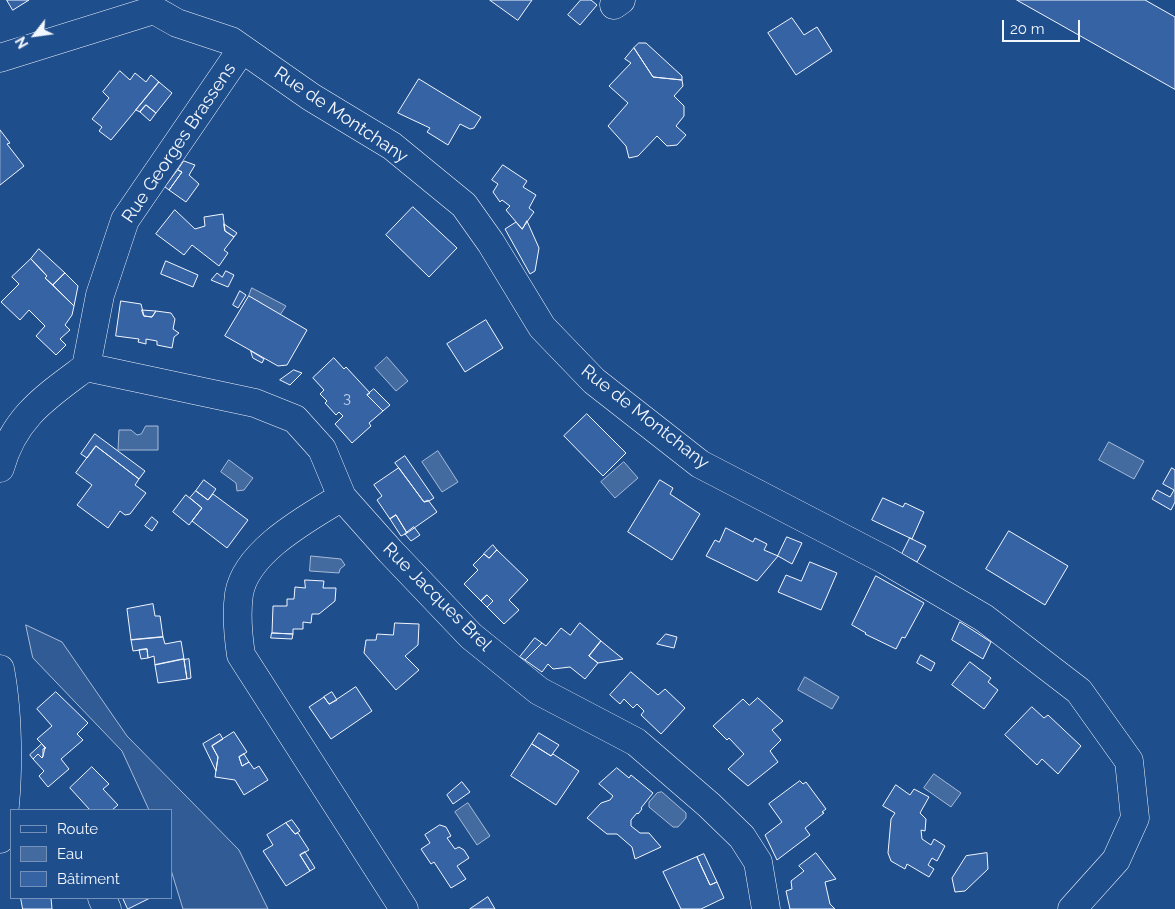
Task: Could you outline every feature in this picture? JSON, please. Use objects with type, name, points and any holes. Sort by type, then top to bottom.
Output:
[{"type":"street","name":"Rue de Montchany","points":[[155,5],[177,23],[231,41],[311,97],[392,146],[464,205],[491,243],[542,327],[594,381],[700,464],[885,560],[984,618],[1079,691],[1129,761],[1135,818],[1116,860],[1072,909]]},
{"type":"street","points":[[0,58],[155,5]]},
{"type":"street","name":"Rue Georges Brassens","points":[[86,367],[100,296],[125,220],[242,49]]},
{"type":"street","points":[[0,468],[15,429],[44,398],[86,367]]},
{"type":"street","name":"Rue Jacques Brel","points":[[86,367],[255,403],[295,419],[322,449],[342,497],[390,552],[470,636],[539,691],[636,742],[742,836],[758,862],[766,909]]},
{"type":"street","points":[[342,497],[282,534],[253,564],[240,592],[237,622],[241,655],[404,909]]},
{"type":"street","points":[[0,669],[5,694],[5,824]]},
{"type":"shaded area","points":[[26,625],[62,642],[127,736],[239,850],[268,909],[183,909],[172,873],[172,809],[149,809],[122,751],[33,658]]},
{"type":"water","points":[[252,288],[286,306],[280,315],[249,296]]},
{"type":"water","points":[[387,357],[408,381],[396,391],[375,368]]},
{"type":"water","points":[[146,426],[158,426],[158,450],[118,450],[119,430],[131,430],[137,435],[141,434]]},
{"type":"water","points":[[1109,442],[1144,461],[1134,479],[1099,460]]},
{"type":"water","points":[[438,451],[458,482],[442,492],[422,462]]},
{"type":"water","points":[[229,460],[253,478],[244,490],[237,491],[236,483],[221,472]]},
{"type":"water","points":[[624,462],[638,478],[615,498],[601,482]]},
{"type":"water","points":[[311,556],[341,559],[345,565],[340,569],[339,573],[310,571]]},
{"type":"water","points":[[805,677],[839,697],[832,709],[798,690]]},
{"type":"water","points":[[934,774],[961,793],[951,807],[924,788]]},
{"type":"water","points":[[662,792],[686,813],[686,818],[678,827],[673,827],[649,807],[649,802],[657,793]]},
{"type":"water","points":[[468,803],[490,836],[477,845],[455,812]]},
{"type":"building","points":[[7,0],[29,0],[13,10]]},
{"type":"building","points":[[490,0],[532,0],[518,20]]},
{"type":"building","points":[[581,0],[591,0],[597,5],[580,25],[568,15]]},
{"type":"building","points":[[1017,0],[1145,0],[1175,17],[1175,89]]},
{"type":"building","points":[[792,18],[804,35],[817,27],[832,51],[796,75],[768,33]]},
{"type":"building","points":[[639,43],[646,43],[682,76],[682,80],[653,77],[634,48]]},
{"type":"building","points":[[634,48],[653,77],[682,80],[683,86],[674,96],[684,106],[684,116],[676,126],[686,135],[677,145],[667,146],[657,136],[638,156],[629,158],[626,146],[608,126],[628,103],[609,86],[631,63],[625,59]]},
{"type":"building","points":[[120,71],[130,80],[135,73],[146,82],[151,75],[159,82],[111,140],[99,131],[102,127],[92,119],[109,98],[103,92]]},
{"type":"building","points":[[419,79],[481,117],[474,128],[470,129],[460,124],[448,145],[427,132],[430,128],[398,113]]},
{"type":"building","points":[[159,82],[172,93],[156,113],[146,105],[140,112],[136,110]]},
{"type":"building","points":[[146,105],[156,113],[150,121],[140,112]]},
{"type":"building","points":[[0,130],[10,143],[7,144],[24,166],[0,185]]},
{"type":"building","points":[[184,161],[195,165],[189,175],[199,184],[186,202],[169,190],[182,172],[178,170]]},
{"type":"building","points":[[503,165],[527,181],[523,187],[536,195],[529,208],[534,212],[522,229],[506,210],[510,206],[502,200],[500,202],[493,192],[498,184],[492,180]]},
{"type":"building","points":[[178,170],[182,172],[169,190],[165,187]]},
{"type":"building","points":[[413,207],[457,248],[429,277],[386,235]]},
{"type":"building","points":[[175,210],[195,229],[205,226],[204,217],[223,214],[225,231],[234,237],[224,250],[228,253],[219,266],[192,245],[184,255],[156,234]]},
{"type":"building","points":[[527,221],[539,248],[535,271],[530,274],[505,229],[516,222],[522,229]]},
{"type":"building","points":[[224,224],[237,233],[234,237],[225,231]]},
{"type":"building","points":[[39,249],[65,273],[53,285],[45,278],[47,276],[31,259]]},
{"type":"building","points":[[31,259],[47,276],[45,278],[74,306],[72,315],[65,325],[70,330],[60,339],[66,345],[56,355],[36,336],[45,326],[29,310],[20,320],[1,302],[19,284],[12,277]]},
{"type":"building","points":[[166,261],[198,275],[193,287],[161,274]]},
{"type":"building","points":[[226,271],[234,275],[228,287],[211,280],[217,273],[222,277]]},
{"type":"building","points":[[65,273],[78,286],[74,306],[53,285]]},
{"type":"building","points":[[240,291],[246,295],[238,308],[233,305]]},
{"type":"building","points":[[249,296],[307,330],[287,365],[278,366],[225,336]]},
{"type":"building","points":[[121,301],[141,304],[144,316],[152,317],[156,311],[171,313],[175,319],[173,329],[179,333],[174,337],[172,348],[157,345],[157,341],[146,339],[146,344],[138,342],[139,339],[116,336]]},
{"type":"building","points":[[142,310],[156,311],[152,317],[144,316]]},
{"type":"building","points":[[486,320],[503,348],[465,372],[447,344]]},
{"type":"building","points":[[251,351],[264,359],[262,363],[253,358]]},
{"type":"building","points":[[334,358],[344,369],[346,367],[370,393],[367,395],[383,411],[369,423],[371,426],[352,443],[335,424],[343,416],[339,412],[336,415],[325,403],[327,401],[320,394],[324,390],[313,378]]},
{"type":"building","points":[[294,370],[302,373],[290,385],[280,380]]},
{"type":"building","points":[[374,389],[390,405],[383,411],[367,395]]},
{"type":"building","points":[[587,414],[626,453],[603,476],[564,436]]},
{"type":"building","points":[[95,434],[145,471],[139,479],[96,446],[87,458],[81,454]]},
{"type":"building","points":[[96,446],[139,479],[135,485],[146,493],[130,514],[125,515],[120,511],[108,528],[77,505],[92,485],[76,473]]},
{"type":"building","points":[[405,456],[434,498],[424,502],[395,463]]},
{"type":"building","points":[[399,468],[424,502],[428,500],[437,512],[407,533],[396,515],[390,519],[377,500],[382,496],[374,485]]},
{"type":"building","points":[[1172,468],[1175,470],[1175,502],[1171,510],[1152,499],[1157,490],[1170,497],[1174,490],[1163,484]]},
{"type":"building","points":[[204,480],[216,489],[208,500],[196,491]]},
{"type":"building","points":[[660,480],[673,488],[670,494],[700,514],[672,560],[628,532]]},
{"type":"building","points":[[196,491],[208,500],[213,494],[248,520],[227,548],[192,521],[202,508],[190,498]]},
{"type":"building","points":[[186,495],[202,508],[189,525],[173,512]]},
{"type":"building","points":[[883,498],[903,507],[905,503],[924,512],[912,539],[872,520]]},
{"type":"building","points":[[396,515],[407,533],[401,536],[390,519]]},
{"type":"building","points":[[152,517],[158,522],[152,531],[145,526]]},
{"type":"building","points":[[414,527],[420,535],[411,541],[405,534]]},
{"type":"building","points":[[726,528],[753,542],[755,538],[767,544],[764,550],[778,556],[757,581],[706,556],[715,540],[719,542]]},
{"type":"building","points":[[1009,531],[1068,566],[1045,605],[986,569]]},
{"type":"building","points":[[787,537],[802,543],[792,564],[778,556]]},
{"type":"building","points":[[910,538],[926,546],[917,562],[902,554]]},
{"type":"building","points":[[493,545],[497,550],[489,558],[484,554]]},
{"type":"building","points":[[497,550],[528,580],[509,600],[519,610],[504,624],[487,607],[493,601],[487,595],[481,601],[464,584],[478,570],[473,565],[484,554],[489,558]]},
{"type":"building","points":[[810,562],[837,573],[821,610],[778,592],[786,575],[801,581]]},
{"type":"building","points":[[876,576],[924,603],[905,638],[902,637],[896,649],[865,634],[852,625]]},
{"type":"building","points":[[305,580],[324,581],[323,588],[336,588],[335,601],[319,614],[312,614],[311,623],[303,622],[303,629],[293,629],[293,634],[272,633],[273,606],[287,606],[287,599],[294,599],[295,587],[305,588]]},
{"type":"building","points":[[487,595],[493,601],[487,607],[481,601]]},
{"type":"building","points":[[153,604],[155,616],[160,616],[163,637],[131,640],[127,609]]},
{"type":"building","points":[[960,622],[991,642],[983,659],[952,640]]},
{"type":"building","points":[[395,623],[419,624],[418,645],[405,656],[419,670],[396,690],[364,653],[366,640],[376,640],[377,634],[393,635]]},
{"type":"building","points":[[580,623],[601,641],[589,656],[598,663],[585,679],[570,667],[553,669],[548,664],[542,672],[525,660],[542,643],[546,646],[561,628],[570,635]]},
{"type":"building","points":[[272,633],[293,634],[292,639],[271,638]]},
{"type":"building","points":[[666,634],[677,637],[674,648],[657,644]]},
{"type":"building","points":[[163,637],[165,644],[181,641],[184,659],[155,665],[154,656],[148,658],[147,649],[133,651],[131,640]]},
{"type":"building","points":[[535,638],[542,643],[525,660],[520,657]]},
{"type":"building","points":[[601,641],[623,659],[598,663],[589,656]]},
{"type":"building","points":[[147,649],[148,658],[141,659],[139,650]]},
{"type":"building","points":[[921,655],[935,663],[931,671],[917,663]]},
{"type":"building","points":[[184,659],[187,679],[158,683],[155,665]]},
{"type":"building","points":[[189,659],[191,678],[187,679],[184,660]]},
{"type":"building","points":[[970,662],[991,678],[988,682],[998,690],[984,709],[952,685]]},
{"type":"building","points":[[631,672],[658,695],[665,689],[685,708],[661,734],[641,715],[644,711],[637,704],[633,708],[624,699],[620,704],[610,695]]},
{"type":"building","points":[[356,687],[372,711],[331,739],[309,707],[324,697],[329,704]]},
{"type":"building","points":[[56,692],[88,723],[77,734],[83,740],[61,759],[69,769],[48,787],[39,776],[44,771],[33,759],[38,754],[42,758],[43,749],[46,748],[37,739],[52,726],[37,709]]},
{"type":"building","points":[[332,692],[337,700],[329,704],[324,697]]},
{"type":"building","points":[[758,698],[783,721],[772,730],[781,740],[770,751],[778,762],[748,786],[728,769],[744,754],[729,738],[727,740],[713,726],[743,699],[749,705]]},
{"type":"building","points":[[1032,707],[1044,718],[1048,715],[1081,746],[1058,774],[1042,759],[1037,765],[1005,735]]},
{"type":"building","points":[[234,732],[247,752],[239,757],[242,766],[249,762],[254,769],[259,766],[268,780],[244,795],[235,780],[215,777],[218,757],[212,746]]},
{"type":"building","points":[[539,733],[559,745],[551,756],[532,744]]},
{"type":"building","points":[[220,734],[223,739],[212,746],[218,757],[216,771],[203,744]]},
{"type":"building","points":[[42,744],[45,748],[42,758],[38,754],[33,759],[30,755]]},
{"type":"building","points":[[532,744],[551,756],[553,754],[579,771],[556,805],[511,776]]},
{"type":"building","points":[[244,754],[249,762],[242,766],[239,757]]},
{"type":"building","points":[[92,767],[109,784],[103,789],[118,805],[113,809],[89,809],[70,788]]},
{"type":"building","points":[[617,768],[629,778],[631,775],[653,793],[638,814],[631,820],[631,826],[640,833],[649,833],[661,847],[635,859],[632,847],[617,834],[607,834],[587,818],[601,803],[610,800],[613,796],[599,784]]},
{"type":"building","points":[[800,781],[803,784],[806,782],[826,809],[822,812],[824,813],[805,828],[810,835],[777,860],[765,835],[782,822],[769,804]]},
{"type":"building","points":[[462,782],[470,792],[453,804],[447,795]]},
{"type":"building","points":[[896,785],[910,795],[914,789],[929,797],[920,813],[926,819],[925,831],[921,830],[922,839],[931,845],[934,839],[945,846],[937,861],[932,858],[928,865],[934,869],[929,877],[907,864],[905,869],[891,861],[888,853],[891,819],[895,813],[883,806]]},
{"type":"building","points":[[292,820],[300,831],[295,834],[286,823]]},
{"type":"building","points":[[286,823],[295,834],[298,833],[309,850],[300,855],[310,871],[286,886],[263,851],[273,845],[267,835]]},
{"type":"building","points":[[440,825],[446,827],[451,836],[447,838],[455,849],[459,847],[464,850],[469,858],[457,866],[466,879],[451,888],[434,862],[431,864],[421,849],[430,843],[425,835]]},
{"type":"building","points":[[305,852],[315,868],[310,871],[300,855]]},
{"type":"building","points":[[816,853],[836,879],[825,882],[830,904],[835,909],[790,909],[786,891],[792,889],[791,881],[804,871],[799,866]]},
{"type":"building","points":[[987,853],[988,869],[965,891],[955,892],[952,878],[966,856]]},
{"type":"building","points":[[704,854],[717,882],[710,885],[697,857]]},
{"type":"building","points":[[697,857],[710,885],[717,882],[724,898],[701,909],[681,909],[663,872]]},
{"type":"building","points":[[488,897],[495,909],[470,909]]},
{"type":"building","points":[[21,899],[51,899],[52,909],[23,909]]},
{"type":"building","points":[[123,899],[148,899],[128,909]]}]
